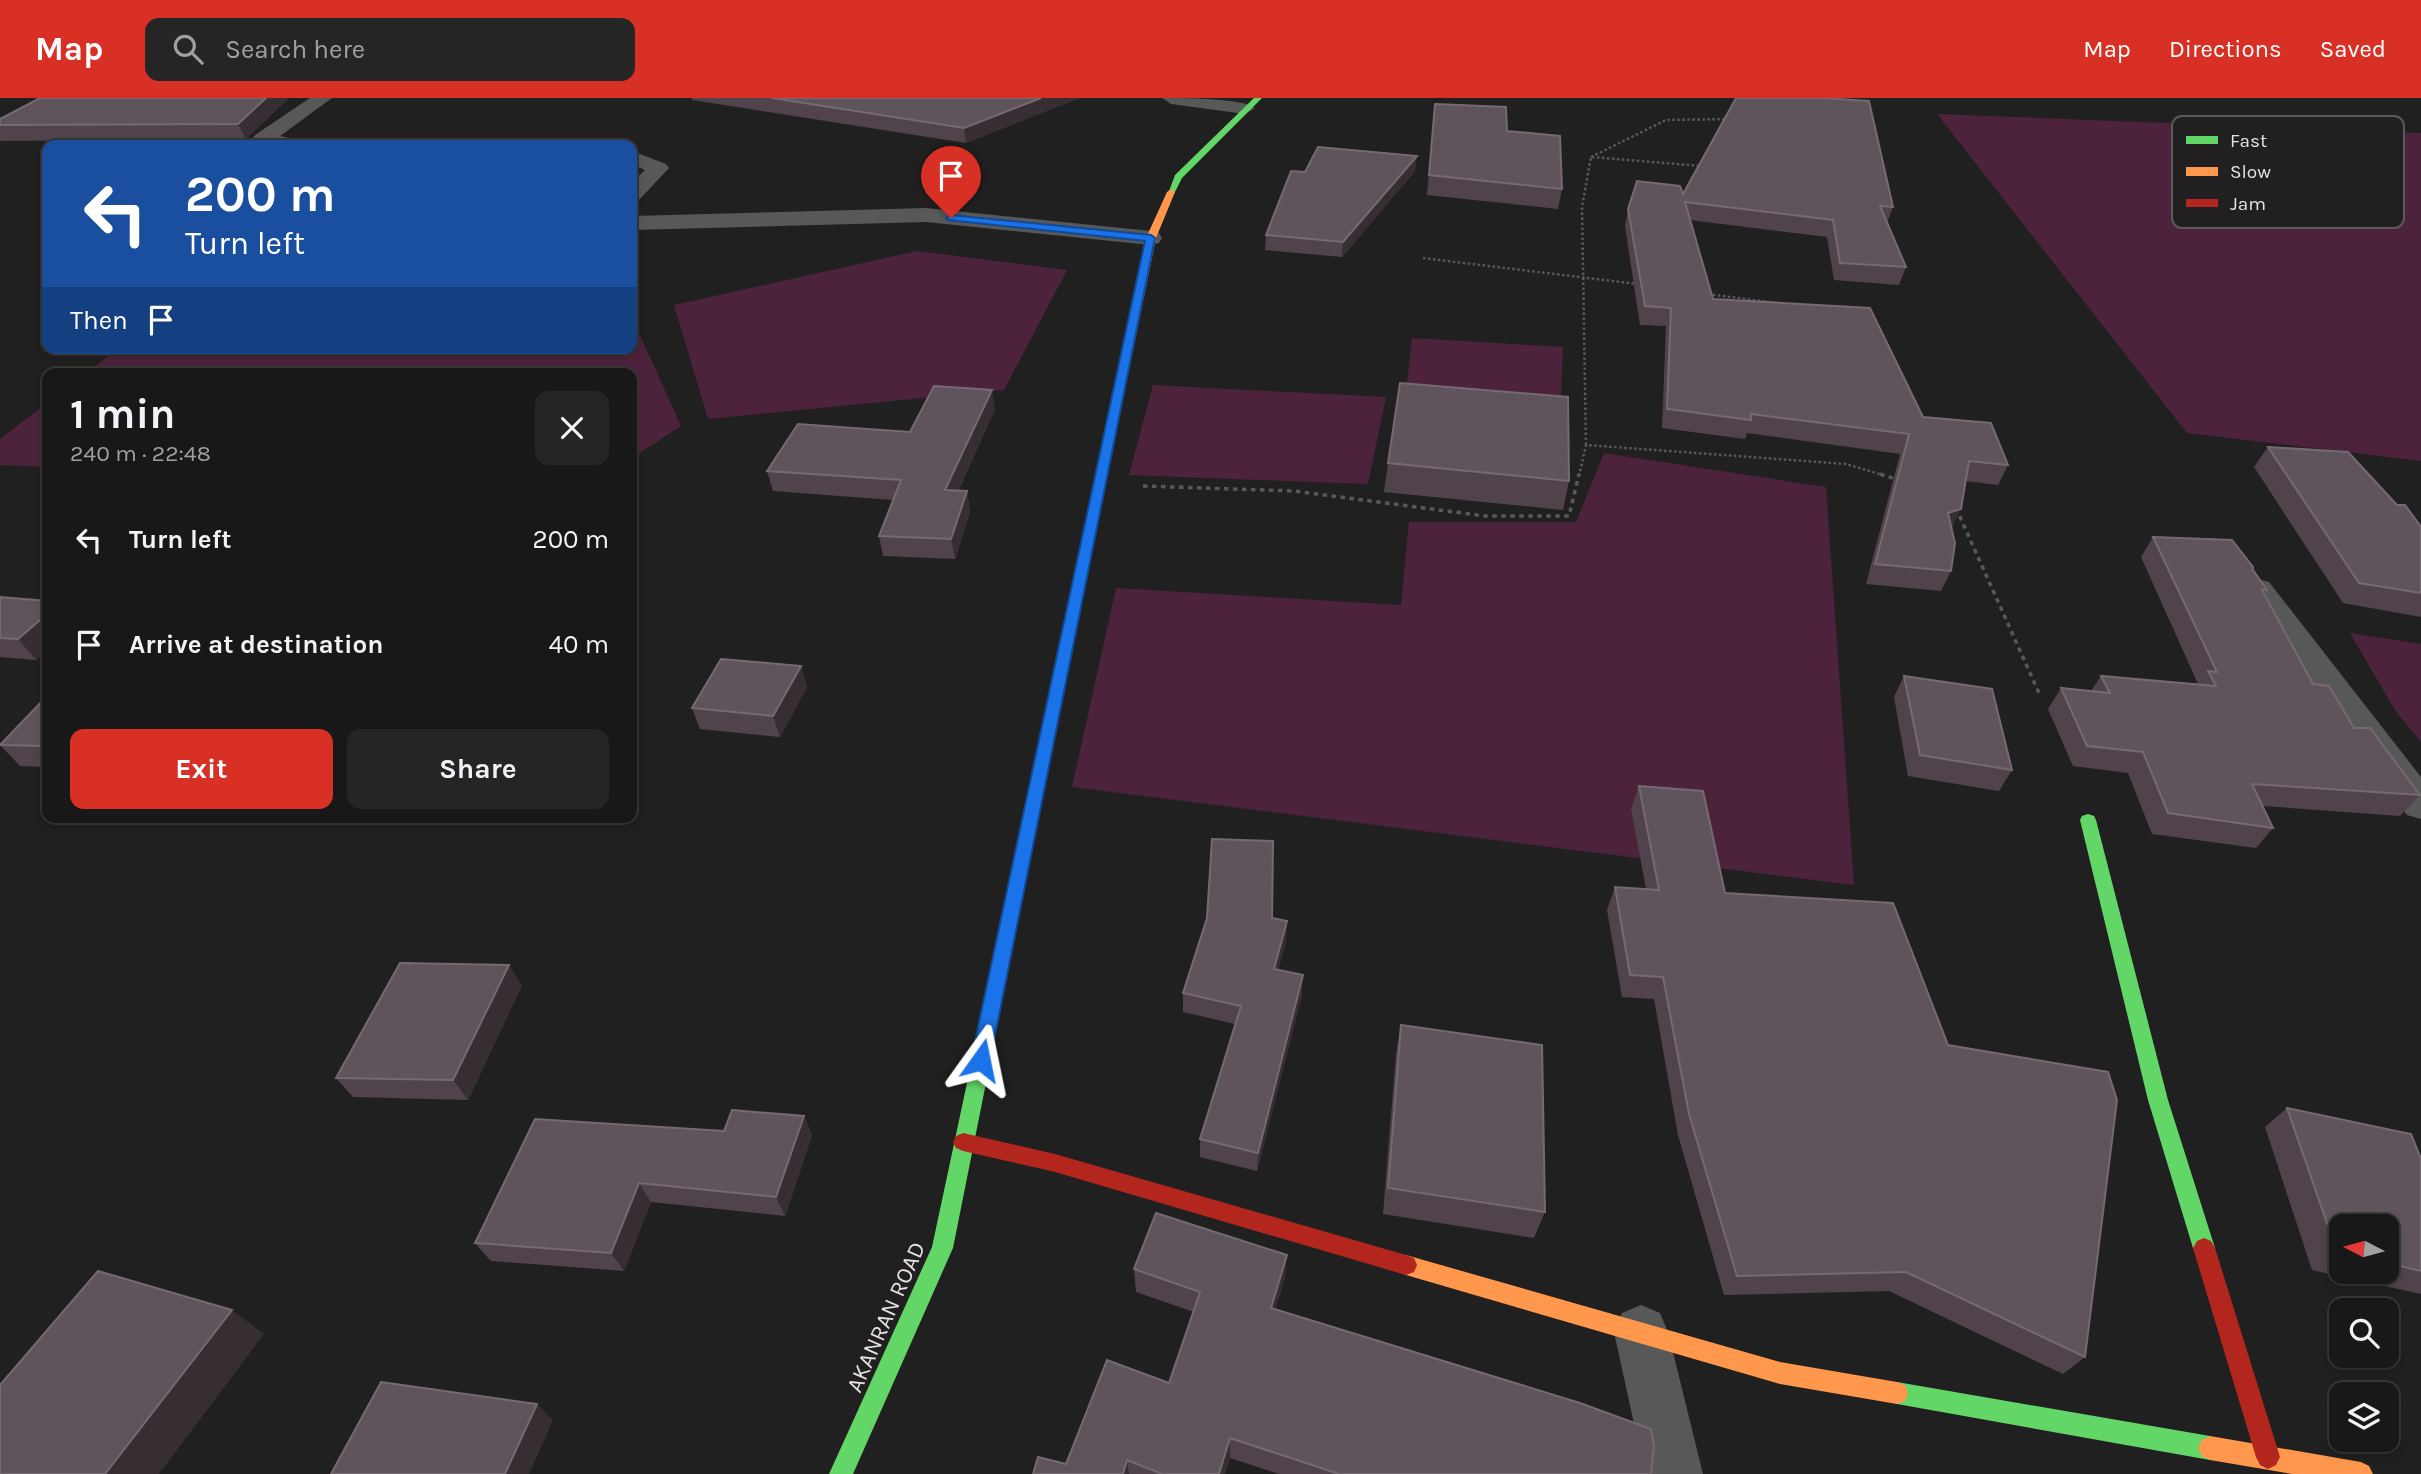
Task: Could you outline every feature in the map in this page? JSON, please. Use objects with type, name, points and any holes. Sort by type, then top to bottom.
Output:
[{"type":"main road","name":"AKANRAN ROAD","points":[[842,1474],[942,1248],[1151,238],[1178,177],[1252,103]]},
{"type":"main road","points":[[2088,820],[2158,1100],[2268,1457]]},
{"type":"main road","points":[[963,1142],[1055,1163],[1780,1373],[2361,1474]]},
{"type":"street","points":[[262,140],[323,98]]},
{"type":"street","points":[[1171,98],[1252,103]]},
{"type":"street","points":[[637,159],[659,169],[637,189]]},
{"type":"street","points":[[637,223],[926,215],[1151,238]]},
{"type":"street","points":[[2257,589],[2421,805]]},
{"type":"street","points":[[1641,1332],[1674,1474]]},
{"type":"path","points":[[1591,157],[1666,120],[1734,120]]},
{"type":"path","points":[[1591,157],[1706,167]]},
{"type":"path","points":[[1100,484],[1294,491],[1485,516],[1569,516],[1586,445],[1582,207],[1591,157]]},
{"type":"path","points":[[1423,258],[1639,285]]},
{"type":"path","points":[[1708,294],[1777,303]]},
{"type":"path","points":[[1586,445],[1846,464],[1911,483]]},
{"type":"path","points":[[1956,507],[2039,693]]},
{"type":"shaded area","points":[[1937,114],[2172,123],[2172,228],[2404,228],[2404,132],[2421,133],[2421,461],[2187,433]]},
{"type":"shaded area","points":[[917,251],[1067,270],[1004,390],[708,419],[674,305]]},
{"type":"shaded area","points":[[637,329],[681,426],[637,455],[637,368],[93,368],[111,354],[637,354]]},
{"type":"shaded area","points":[[1412,338],[1563,347],[1560,415],[1405,402]]},
{"type":"shaded area","points":[[1153,385],[1386,397],[1368,484],[1129,475]]},
{"type":"shaded area","points":[[42,407],[42,467],[0,465],[0,439]]},
{"type":"shaded area","points":[[1604,453],[1826,487],[1854,885],[1072,787],[1116,588],[1401,605],[1409,522],[1576,522]]},
{"type":"shaded area","points":[[2350,633],[2421,644],[2421,742],[2395,710]]},
{"type":"building","points":[[40,98],[266,98],[238,124],[0,125],[0,119]]},
{"type":"building","points":[[772,98],[1041,98],[964,128]]},
{"type":"building","points":[[1736,98],[1869,101],[1893,207],[1880,206],[1906,267],[1840,263],[1833,220],[1685,202],[1713,299],[1870,308],[1923,417],[1991,423],[2008,465],[1969,461],[1961,509],[1948,513],[1955,543],[1951,571],[1875,564],[1909,434],[1751,414],[1751,420],[1667,409],[1671,308],[1645,306],[1628,209],[1637,181],[1680,186],[1683,194]]},
{"type":"building","points":[[1435,104],[1506,107],[1507,131],[1560,136],[1562,189],[1429,175]]},
{"type":"building","points":[[1318,147],[1417,156],[1343,242],[1266,235],[1291,171],[1305,172]]},
{"type":"building","points":[[1400,383],[1568,397],[1569,481],[1388,463]]},
{"type":"building","points":[[934,386],[992,390],[945,490],[967,491],[951,539],[879,536],[901,480],[767,471],[798,424],[910,432]]},
{"type":"building","points":[[2268,447],[2348,452],[2397,505],[2405,505],[2421,527],[2421,593],[2359,583]]},
{"type":"building","points":[[2153,537],[2232,540],[2267,590],[2262,590],[2313,684],[2329,686],[2354,728],[2370,728],[2420,795],[2252,784],[2273,828],[2168,813],[2143,752],[2087,746],[2061,688],[2110,693],[2101,676],[2216,686],[2208,671],[2217,672]]},
{"type":"building","points":[[0,597],[42,601],[42,618],[18,639],[0,638]]},
{"type":"building","points":[[721,659],[801,666],[773,716],[692,708]]},
{"type":"building","points":[[1904,676],[1992,689],[2012,770],[1920,755]]},
{"type":"building","points":[[42,701],[42,746],[0,745]]},
{"type":"building","points":[[1639,786],[1703,791],[1725,893],[1893,903],[1948,1045],[2108,1072],[2117,1100],[2085,1357],[1906,1272],[1737,1276],[1689,1114],[1663,977],[1630,975],[1615,887],[1659,890]]},
{"type":"building","points":[[1212,839],[1273,841],[1272,918],[1287,921],[1274,969],[1303,975],[1258,1153],[1200,1139],[1241,1006],[1183,993],[1207,918]]},
{"type":"building","points":[[400,963],[509,965],[453,1080],[336,1078]]},
{"type":"building","points":[[1401,1025],[1542,1045],[1545,1212],[1388,1188]]},
{"type":"building","points":[[2287,1108],[2411,1134],[2421,1159],[2421,1271],[2399,1266],[2399,1214],[2329,1214],[2329,1229]]},
{"type":"building","points":[[732,1110],[804,1116],[776,1197],[639,1183],[611,1253],[475,1243],[535,1119],[724,1131]]},
{"type":"building","points":[[1156,1213],[1287,1255],[1271,1308],[1580,1403],[1651,1429],[1654,1445],[1651,1474],[1339,1474],[1230,1438],[1219,1474],[1162,1474],[1127,1460],[1123,1474],[1033,1474],[1038,1457],[1066,1464],[1107,1360],[1169,1383],[1200,1292],[1134,1269]]},
{"type":"building","points":[[98,1271],[232,1310],[105,1474],[0,1474],[0,1385]]},
{"type":"building","points":[[381,1382],[537,1404],[505,1474],[331,1474]]},
{"type":"traffic: fast","points":[[1171,192],[1178,177],[1258,98]]},
{"type":"traffic: fast","points":[[2088,820],[2158,1100],[2204,1248]]},
{"type":"traffic: fast","points":[[841,1474],[942,1248],[992,1008]]},
{"type":"traffic: fast","points":[[1897,1393],[2210,1448]]},
{"type":"traffic: slow","points":[[1106,453],[1151,238],[1171,192]]},
{"type":"traffic: slow","points":[[1406,1265],[1780,1373],[1897,1393]]},
{"type":"traffic: slow","points":[[2210,1448],[2361,1474]]},
{"type":"traffic: jam","points":[[992,1008],[1106,453]]},
{"type":"traffic: jam","points":[[963,1142],[1055,1163],[1406,1265]]},
{"type":"traffic: jam","points":[[2204,1248],[2268,1457]]},
{"type":"route","points":[[951,218],[1151,238],[981,1060]]}]
